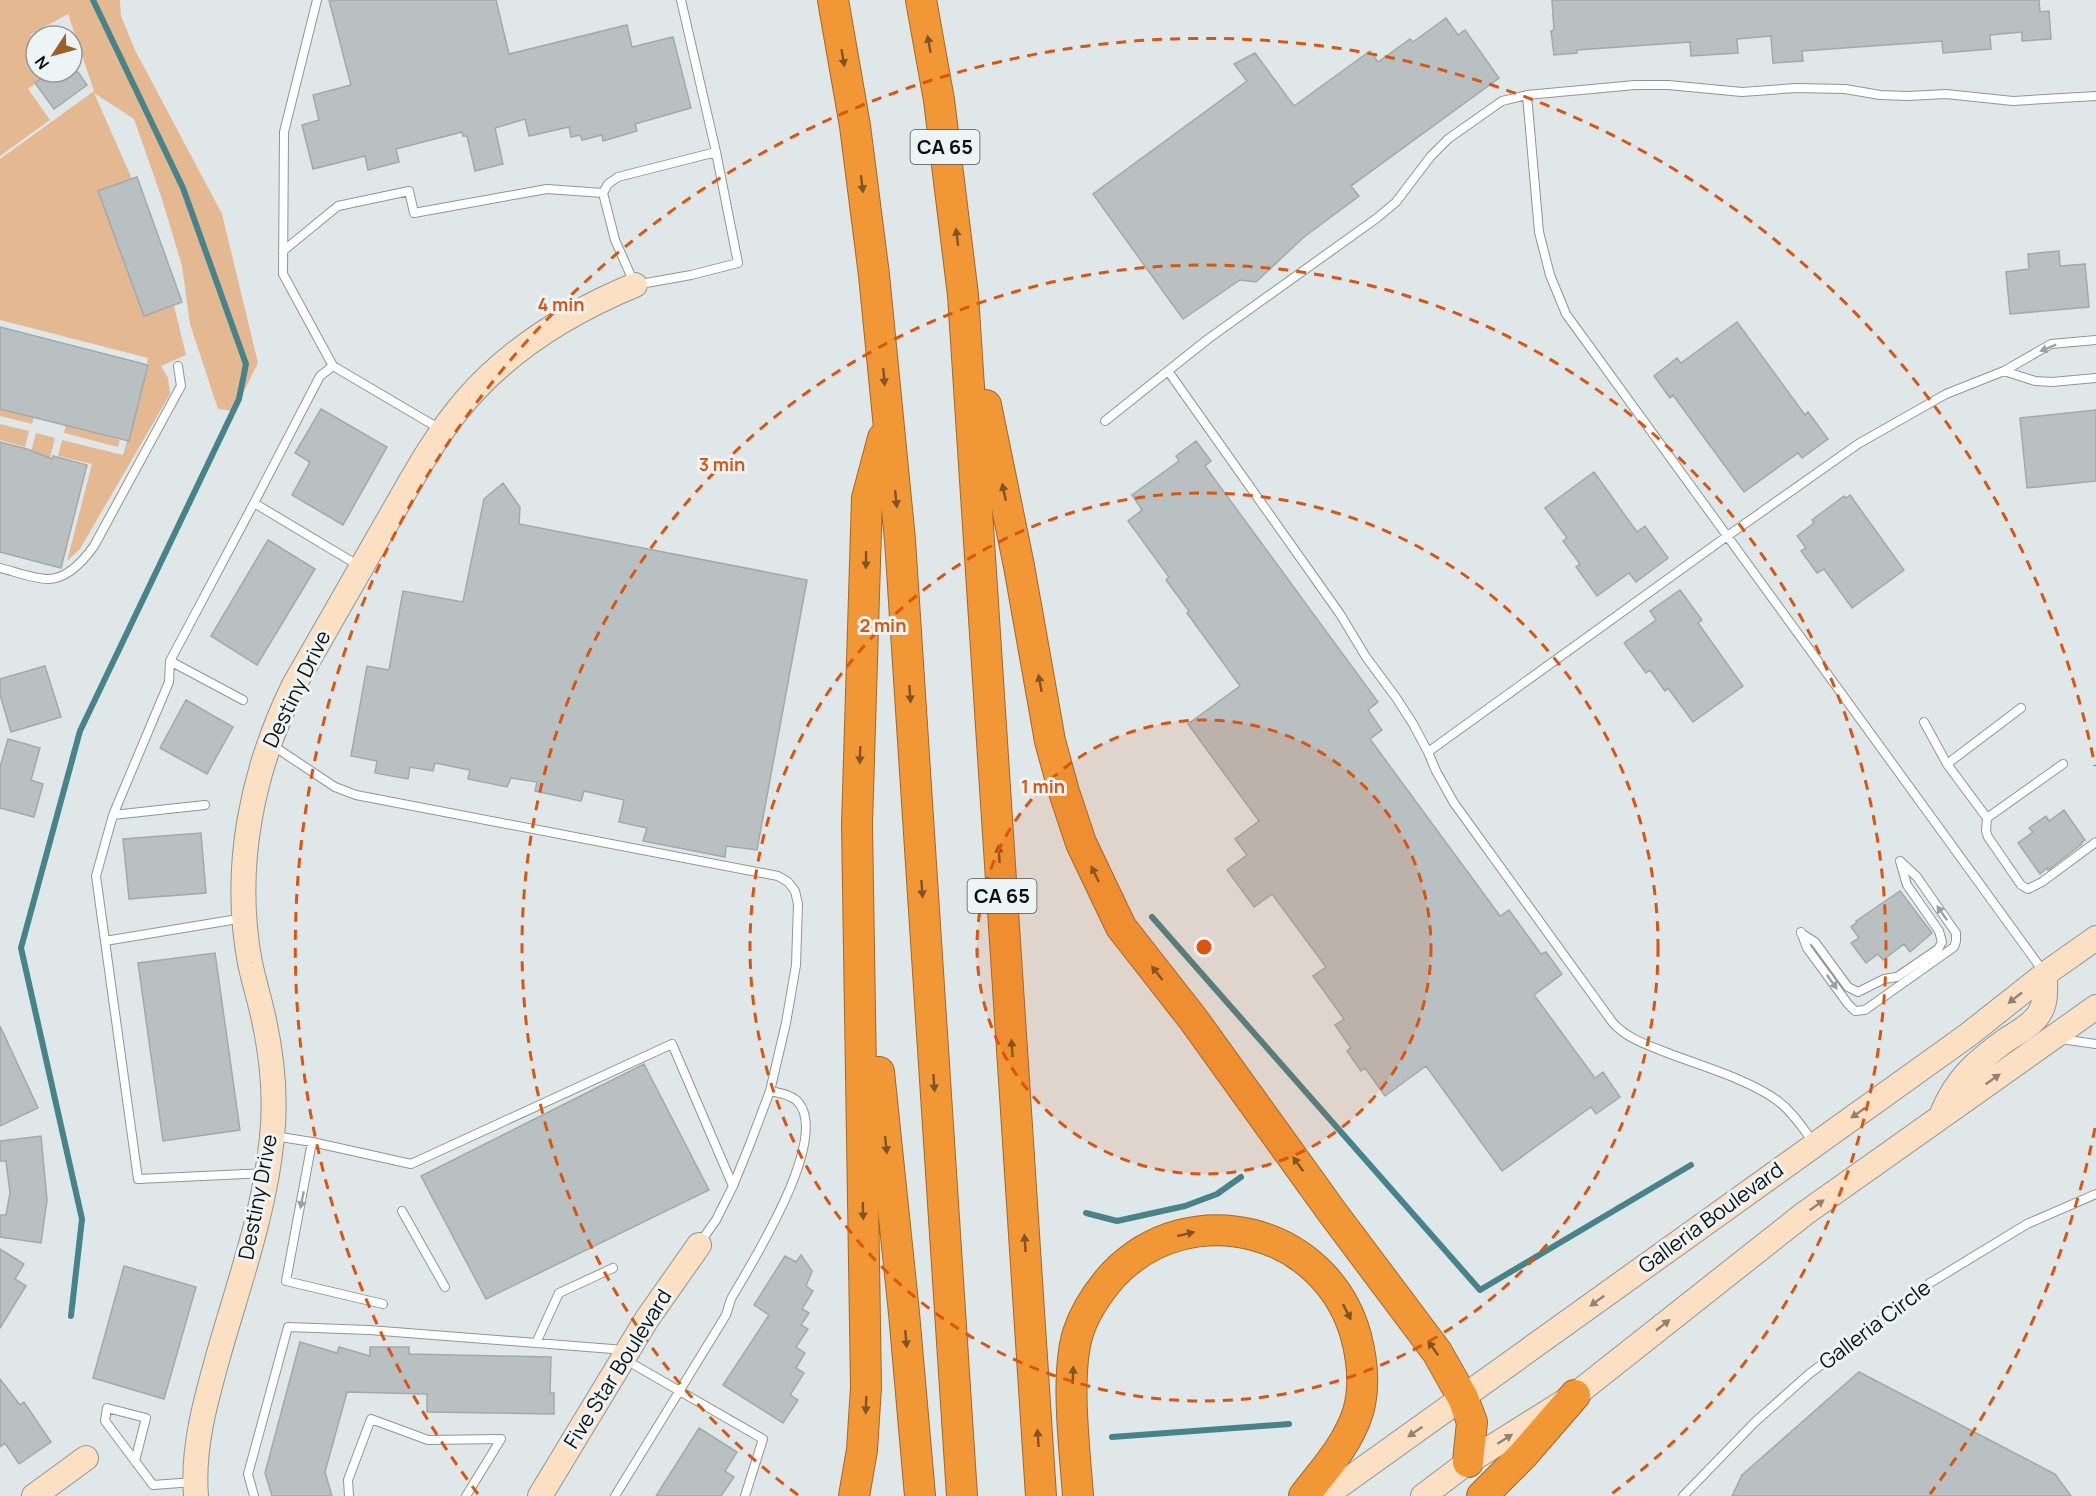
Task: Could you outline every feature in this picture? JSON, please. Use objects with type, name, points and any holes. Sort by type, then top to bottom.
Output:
[{"type":"highway","points":[[833,0],[856,137],[874,275],[900,540],[962,1496]]},
{"type":"highway","name":"CA 65","points":[[921,0],[939,100],[963,295],[1041,1496]]},
{"type":"highway","points":[[963,295],[1019,566],[1050,741],[1081,843],[1121,927],[1192,1019],[1437,1352],[1463,1398],[1472,1422],[1468,1462]]},
{"type":"highway","points":[[854,1496],[863,1440],[866,1387],[857,824],[867,498],[888,420]]},
{"type":"highway","points":[[859,963],[877,1058],[904,1313],[920,1496]]},
{"type":"highway","points":[[1078,1496],[1073,1373],[1078,1334],[1084,1316],[1103,1286],[1137,1254],[1170,1238],[1194,1232],[1217,1230],[1258,1235],[1303,1257],[1322,1274],[1339,1296],[1352,1321],[1360,1352],[1362,1384],[1358,1411],[1346,1440],[1304,1496]]},
{"type":"highway","points":[[1482,1496],[1523,1455],[1575,1395]]},
{"type":"main road","name":"Destiny Drive","points":[[195,1489],[200,1434],[208,1392],[249,1248],[267,1173],[272,1136],[270,1059],[250,962],[245,918],[245,851],[250,807],[269,743],[294,685],[431,446],[467,399],[499,368],[535,339],[572,314],[634,285]]},
{"type":"main road","name":"Galleria Boulevard","points":[[1325,1496],[1968,1035],[2045,974],[2096,938]]},
{"type":"main road","points":[[1941,1116],[1953,1089],[1982,1057],[2033,1022],[2039,1014],[2045,1000],[2045,974]]},
{"type":"main road","points":[[1423,1496],[1468,1462],[1575,1395],[1804,1214],[2096,1007]]},
{"type":"main road","name":"Five Star Boulevard","points":[[540,1496],[647,1319],[699,1245]]},
{"type":"main road","points":[[34,1496],[86,1458]]},
{"type":"lane","points":[[317,0],[284,132],[283,274],[333,366],[442,431]]},
{"type":"lane","points":[[681,0],[717,152],[738,263],[691,275],[634,285],[615,240],[603,193],[608,184],[618,177],[717,152]]},
{"type":"lane","points":[[1105,421],[1208,339],[1377,218],[1396,202],[1431,156],[1448,139],[1502,101],[1527,95],[1626,86],[1668,85],[1742,92],[1806,88],[1845,89],[1880,95],[1953,94],[2013,101],[2096,96]]},
{"type":"lane","points":[[1527,95],[1539,232],[1550,275],[1560,300],[1575,327],[2045,974]]},
{"type":"lane","points":[[283,251],[338,206],[409,191],[414,213],[547,189],[603,193]]},
{"type":"lane","points":[[1428,752],[1858,444],[1946,394],[2004,371],[2051,344],[2096,340]]},
{"type":"lane","points":[[0,568],[48,579],[60,575],[84,559],[181,386],[178,366]]},
{"type":"lane","points":[[267,1173],[138,1179],[96,876],[113,815],[169,682],[170,661],[320,375],[333,366]]},
{"type":"lane","points":[[2004,371],[2035,381],[2052,382],[2096,378]]},
{"type":"lane","points":[[1168,372],[1340,614],[1366,657],[1413,724],[1454,803],[1609,1018],[1620,1031],[1630,1038],[1767,1094],[1780,1102],[1814,1144]]},
{"type":"lane","points":[[254,503],[362,567]]},
{"type":"lane","points":[[170,661],[243,700]]},
{"type":"lane","points":[[1947,764],[2021,708]]},
{"type":"lane","points":[[1924,722],[1947,764],[1987,818],[1986,831],[1989,837],[2021,885],[2028,890],[2096,842]]},
{"type":"lane","points":[[269,743],[334,787],[350,793],[778,876],[788,882],[795,891],[798,904],[796,965],[786,1023],[770,1091],[733,1186],[716,1220],[699,1245]]},
{"type":"lane","points":[[1987,818],[2063,764]]},
{"type":"lane","points":[[113,815],[205,805]]},
{"type":"lane","points":[[1900,861],[1917,877],[1956,933],[1956,941],[1954,947],[1865,1010],[1855,1011],[1807,948],[1801,933],[1815,942],[1848,987],[1858,992],[1884,979],[1897,977],[1938,949],[1942,942],[1939,931],[1907,885],[1900,861]]},
{"type":"lane","points":[[105,941],[245,918]]},
{"type":"lane","points":[[2051,1038],[2096,1044]]},
{"type":"lane","points":[[272,1136],[312,1142],[411,1164],[672,1044],[733,1186]]},
{"type":"lane","points":[[615,1496],[726,1315],[730,1299],[773,1226],[805,1146],[807,1127],[801,1107],[795,1099],[786,1094],[770,1091]]},
{"type":"lane","points":[[312,1142],[286,1281],[383,1304]]},
{"type":"lane","name":"Galleria Circle","points":[[1683,1496],[1755,1422],[1809,1374],[1930,1283],[2027,1224],[2096,1194]]},
{"type":"lane","points":[[402,1211],[445,1287]]},
{"type":"lane","points":[[536,1343],[560,1293],[613,1268]]},
{"type":"lane","points":[[254,1496],[248,1474],[288,1327],[369,1330],[536,1343],[626,1354],[680,1391],[763,1439],[745,1496]]},
{"type":"lane","points":[[135,1461],[146,1418],[107,1408],[105,1421],[135,1461],[153,1485],[195,1489]]},
{"type":"lane","points":[[349,1496],[348,1480],[371,1419],[428,1440],[501,1438],[466,1496]]},
{"type":"shaded area","points":[[0,0],[120,0],[121,16],[135,50],[222,214],[258,363],[234,411],[218,409],[190,324],[182,266],[134,119],[94,93],[132,179],[99,192],[144,316],[174,306],[186,355],[161,366],[168,378],[170,394],[80,549],[67,561],[92,464],[58,456],[62,440],[123,455],[127,441],[129,441],[149,364],[147,363],[148,358],[0,320],[0,159],[94,91],[84,61],[84,24],[71,24],[68,14],[50,24],[24,24],[24,84],[35,84],[28,89],[50,120],[0,156]]},
{"type":"shaded area","points":[[0,409],[34,417],[32,424],[0,416]]},
{"type":"shaded area","points":[[0,424],[29,431],[25,447],[0,440]]},
{"type":"shaded area","points":[[66,425],[120,440],[118,447],[64,433]]},
{"type":"shaded area","points":[[36,433],[55,438],[40,498],[20,493]]},
{"type":"building","points":[[329,0],[496,0],[509,54],[627,25],[632,47],[673,37],[691,108],[635,124],[637,131],[603,141],[602,135],[582,140],[580,135],[571,137],[569,127],[529,136],[525,119],[495,128],[503,164],[475,171],[467,136],[463,136],[462,132],[396,149],[399,162],[368,170],[365,156],[313,169],[302,125],[319,120],[313,95],[351,85]]},
{"type":"building","points":[[1552,0],[2039,0],[2040,12],[2049,11],[2051,39],[2022,41],[2022,32],[1990,35],[1991,49],[1943,53],[1942,41],[1802,51],[1803,61],[1773,63],[1771,36],[1737,39],[1738,53],[1691,56],[1690,42],[1577,50],[1577,53],[1554,55],[1551,31],[1554,30]]},
{"type":"building","points":[[1446,18],[1458,35],[1465,30],[1499,78],[1351,186],[1359,196],[1304,237],[1256,282],[1240,280],[1183,319],[1093,194],[1247,81],[1234,64],[1255,53],[1294,106],[1370,51],[1378,62],[1410,39],[1413,42]]},
{"type":"building","points":[[84,81],[87,85],[54,109],[36,84],[84,84]]},
{"type":"building","points":[[137,177],[182,302],[144,316],[98,191]]},
{"type":"building","points":[[2059,251],[2060,266],[2085,264],[2089,307],[2010,314],[2006,272],[2029,269],[2028,254]]},
{"type":"building","points":[[1737,322],[1805,415],[1808,412],[1828,439],[1802,458],[1798,453],[1744,492],[1673,395],[1670,398],[1654,376],[1677,358],[1681,363]]},
{"type":"building","points":[[0,327],[148,365],[129,441],[0,409]]},
{"type":"building","points":[[321,409],[387,447],[343,525],[292,495],[310,462],[295,453]]},
{"type":"building","points":[[2096,410],[2096,481],[2027,488],[2020,418]]},
{"type":"building","points":[[1196,441],[1211,461],[1205,466],[1378,702],[1368,710],[1382,730],[1370,739],[1500,916],[1509,910],[1541,954],[1546,952],[1562,974],[1534,995],[1595,1078],[1603,1072],[1620,1097],[1596,1114],[1591,1107],[1502,1171],[1426,1066],[1385,1096],[1365,1068],[1361,1071],[1347,1051],[1351,1048],[1335,1025],[1344,1019],[1313,976],[1326,967],[1272,894],[1254,907],[1227,870],[1247,855],[1235,839],[1259,821],[1188,724],[1240,686],[1187,613],[1189,611],[1166,580],[1169,577],[1128,521],[1142,510],[1132,495],[1179,461],[1176,456]]},
{"type":"building","points":[[0,442],[52,459],[53,456],[87,465],[61,568],[0,552]]},
{"type":"building","points":[[1594,472],[1637,532],[1645,526],[1668,558],[1636,582],[1629,573],[1597,596],[1576,567],[1580,564],[1563,541],[1567,538],[1545,508]]},
{"type":"building","points":[[503,483],[520,507],[519,524],[807,580],[757,850],[726,846],[725,857],[643,841],[647,828],[619,822],[624,800],[584,791],[581,801],[535,791],[537,782],[511,778],[507,787],[468,779],[470,770],[435,763],[433,771],[410,767],[408,779],[375,773],[377,761],[351,756],[367,666],[389,670],[403,591],[463,602],[484,499]]},
{"type":"building","points":[[1850,495],[1904,570],[1852,608],[1824,569],[1817,573],[1801,551],[1806,548],[1797,536],[1814,523],[1812,520],[1844,496],[1846,498]]},
{"type":"building","points":[[268,540],[315,569],[257,665],[211,636]]},
{"type":"building","points":[[1680,590],[1702,620],[1698,623],[1743,686],[1693,722],[1668,688],[1665,691],[1650,670],[1646,673],[1624,643],[1656,620],[1650,611]]},
{"type":"building","points":[[45,666],[61,717],[11,732],[0,695],[0,679]]},
{"type":"building","points":[[186,700],[233,727],[207,774],[160,748]]},
{"type":"building","points":[[8,739],[40,748],[31,780],[43,784],[34,817],[0,808],[0,767]]},
{"type":"building","points":[[2064,810],[2085,840],[2040,874],[2018,843],[2033,832],[2029,828],[2046,816],[2049,821]]},
{"type":"building","points":[[201,833],[206,893],[129,899],[123,839]]},
{"type":"building","points":[[1900,891],[1932,933],[1910,952],[1904,944],[1883,960],[1878,954],[1866,963],[1851,943],[1859,938],[1851,927],[1856,921]]},
{"type":"building","points":[[215,953],[240,1130],[163,1141],[138,963]]},
{"type":"building","points":[[0,1026],[38,1108],[0,1126]]},
{"type":"building","points":[[644,1064],[709,1190],[486,1299],[421,1176]]},
{"type":"building","points":[[41,1136],[47,1200],[41,1243],[0,1237],[0,1215],[6,1215],[10,1193],[6,1161],[0,1161],[0,1141]]},
{"type":"building","points":[[0,1249],[24,1264],[15,1279],[26,1286],[0,1328]]},
{"type":"building","points":[[801,1255],[812,1271],[806,1286],[813,1291],[802,1309],[809,1313],[801,1325],[808,1329],[796,1347],[805,1353],[796,1368],[804,1373],[790,1395],[798,1400],[783,1423],[723,1385],[769,1315],[754,1305],[785,1256],[796,1262]]},
{"type":"building","points":[[124,1266],[196,1287],[164,1399],[93,1378]]},
{"type":"building","points":[[300,1342],[337,1353],[339,1347],[370,1356],[370,1347],[409,1347],[409,1354],[551,1357],[550,1393],[554,1393],[554,1414],[427,1412],[427,1394],[347,1392],[325,1472],[332,1496],[272,1496],[265,1473]]},
{"type":"building","points":[[1859,1372],[2055,1474],[2071,1496],[1732,1496],[1742,1475]]},
{"type":"building","points":[[0,1379],[20,1405],[24,1402],[51,1442],[19,1464],[5,1443],[0,1447]]},
{"type":"building","points":[[699,1428],[737,1452],[725,1471],[734,1477],[721,1496],[656,1496]]},
{"type":"waterway","points":[[71,1316],[82,1219],[21,948],[80,731],[239,399],[246,364],[183,188],[93,0]]},
{"type":"waterway","points":[[1152,917],[1480,1290],[1691,1165]]},
{"type":"waterway","points":[[1086,1213],[1117,1221],[1185,1206],[1217,1194],[1241,1177]]},
{"type":"waterway","points":[[1112,1437],[1289,1424]]}]
